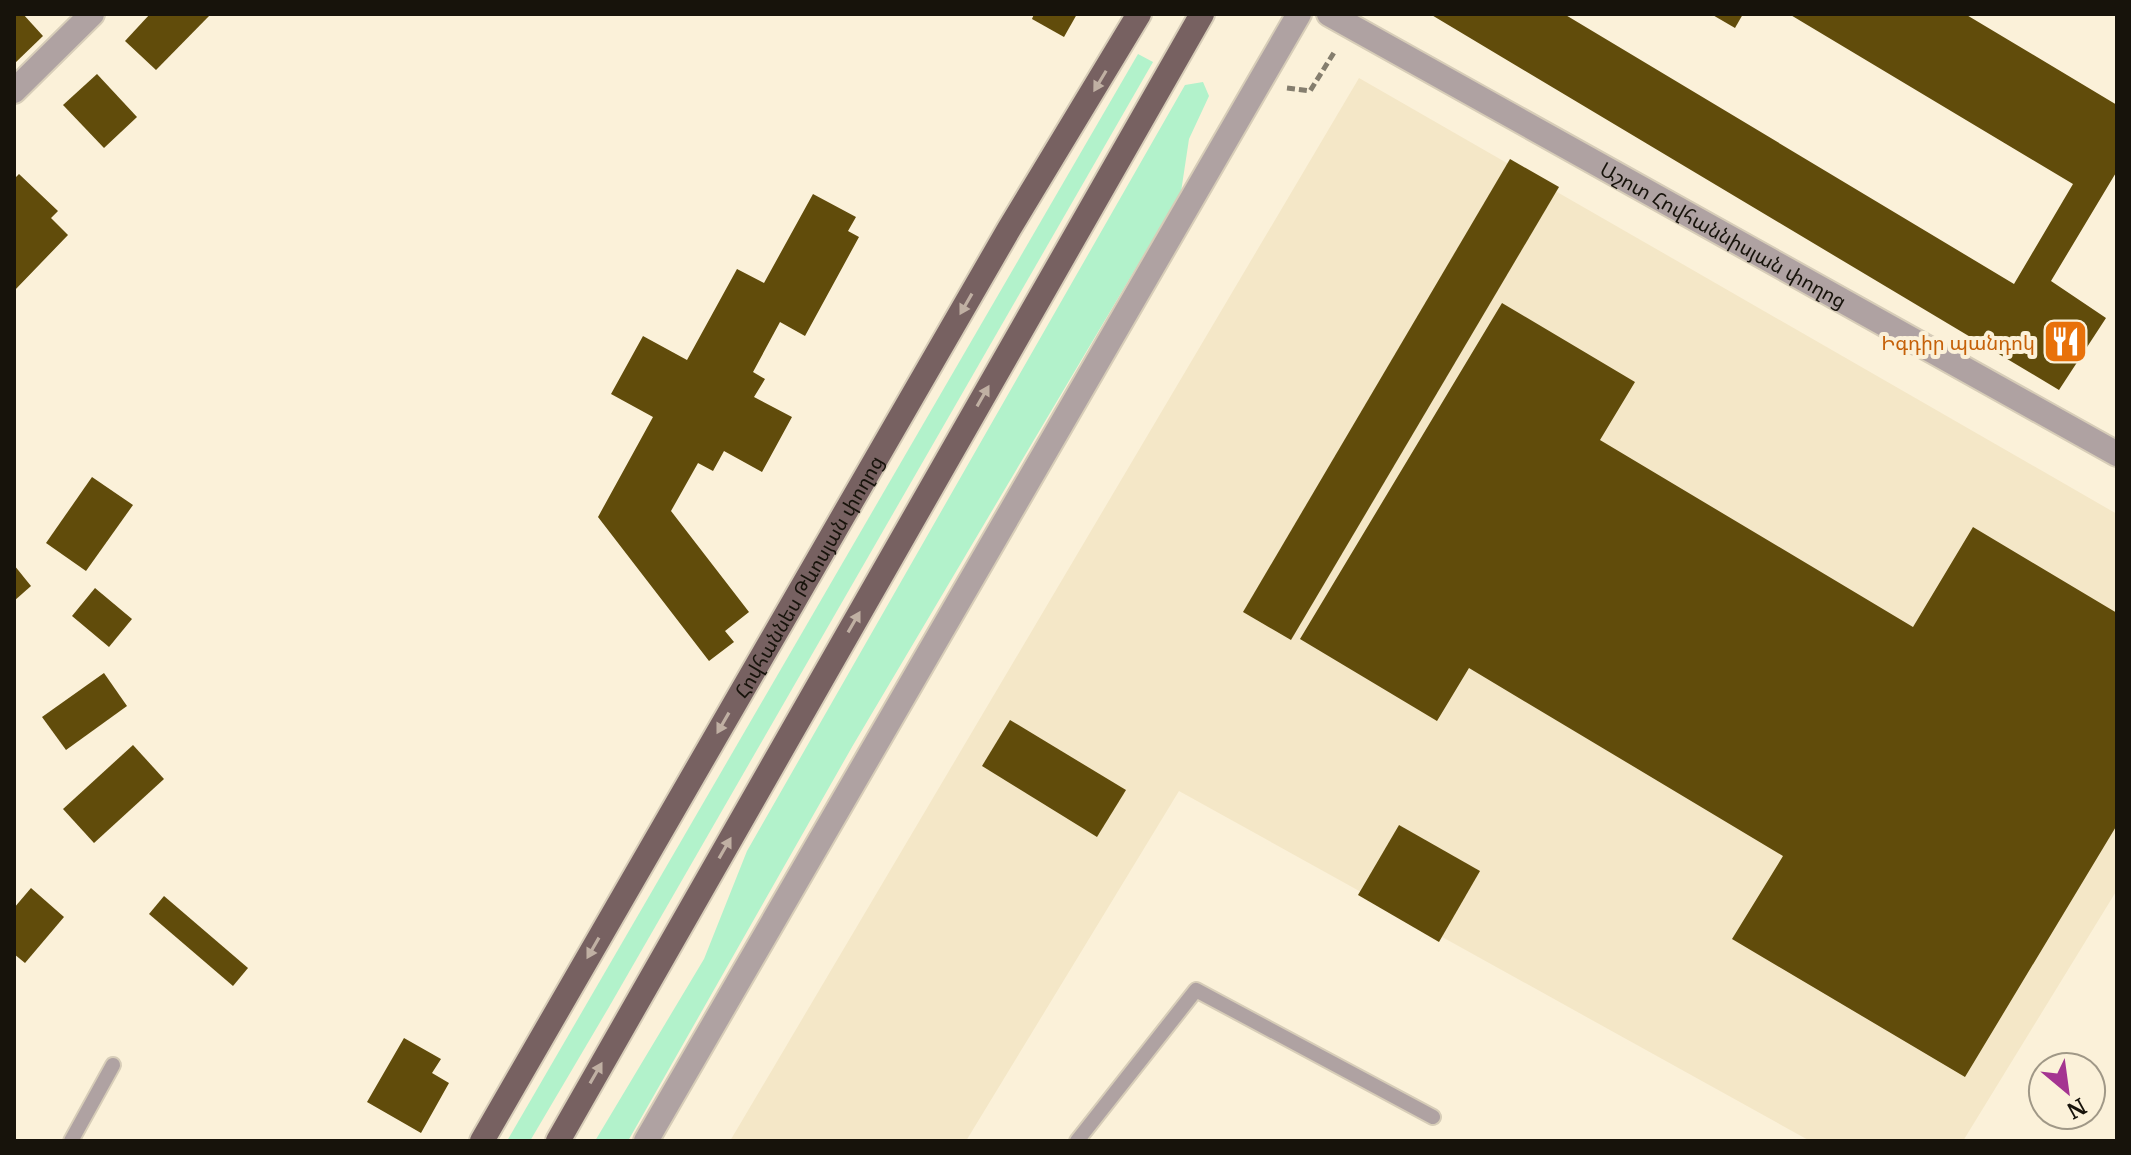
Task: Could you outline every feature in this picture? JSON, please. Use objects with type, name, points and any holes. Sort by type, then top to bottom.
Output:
[{"type":"main road","name":"Հովհաննես Թևոսյան փողոց","points":[[482,1141],[1009,229],[1139,14]]},
{"type":"main road","points":[[558,1141],[1202,14]]},
{"type":"street","points":[[14,91],[92,14]]},
{"type":"street","points":[[646,1141],[1299,14]]},
{"type":"street","name":"Աշոտ Հովհաննիսյան փողոց","points":[[1329,14],[2117,454]]},
{"type":"lane","points":[[1077,1141],[1196,990],[1433,1117]]},
{"type":"lane","points":[[71,1141],[113,1065]]},
{"type":"path","points":[[1279,86],[1310,91],[1335,51]]},
{"type":"shaded area","points":[[1359,78],[2117,514],[2117,890],[1963,1141],[1810,1141],[1179,791],[966,1141],[730,1141]]},
{"type":"green space","points":[[1138,54],[1153,62],[609,1007],[530,1141],[507,1141]]},
{"type":"green space","points":[[1203,82],[1209,96],[1189,139],[1181,192],[852,747],[628,1141],[595,1141],[704,959],[747,851],[1185,85]]},
{"type":"building","points":[[14,14],[23,14],[43,36],[14,64]]},
{"type":"building","points":[[150,14],[211,14],[156,70],[125,41]]},
{"type":"building","points":[[1034,14],[1077,14],[1064,37],[1032,19]]},
{"type":"building","points":[[1430,14],[1564,14],[2014,284],[2073,184],[1789,14],[1965,14],[2117,105],[2117,171],[2051,281],[2106,318],[2059,390]]},
{"type":"building","points":[[1711,14],[1743,14],[1735,28]]},
{"type":"building","points":[[97,74],[137,117],[104,148],[63,105]]},
{"type":"building","points":[[1510,159],[1559,187],[1291,640],[1243,612]]},
{"type":"building","points":[[19,174],[58,211],[51,218],[68,235],[14,291],[14,179]]},
{"type":"building","points":[[813,194],[856,217],[848,231],[859,237],[805,336],[780,322],[753,372],[765,379],[754,397],[792,417],[762,472],[724,451],[713,471],[698,463],[671,511],[749,612],[725,631],[734,642],[709,661],[598,517],[653,417],[611,394],[643,336],[687,360],[737,269],[764,283]]},
{"type":"building","points":[[1502,303],[1635,382],[1600,440],[1913,627],[1973,527],[2117,613],[2117,825],[1965,1077],[1732,939],[1783,856],[1469,668],[1437,721],[1300,639]]},
{"type":"building","points":[[92,477],[133,505],[86,571],[46,543]]},
{"type":"building","points":[[14,565],[31,586],[14,601]]},
{"type":"building","points":[[95,588],[132,619],[109,647],[72,616]]},
{"type":"building","points":[[104,673],[127,706],[66,750],[42,717]]},
{"type":"building","points":[[1010,720],[1126,790],[1097,837],[982,766]]},
{"type":"building","points":[[133,745],[164,779],[94,843],[63,809]]},
{"type":"building","points":[[1399,825],[1480,871],[1439,942],[1358,895]]},
{"type":"building","points":[[31,888],[64,917],[25,963],[14,954],[14,908]]},
{"type":"building","points":[[164,896],[248,968],[233,986],[149,914]]},
{"type":"building","points":[[404,1038],[441,1059],[432,1073],[449,1083],[421,1133],[367,1102]]},
{"type":"place","name":"Իգդիր պանդոկ","points":[[2066,342]]}]
